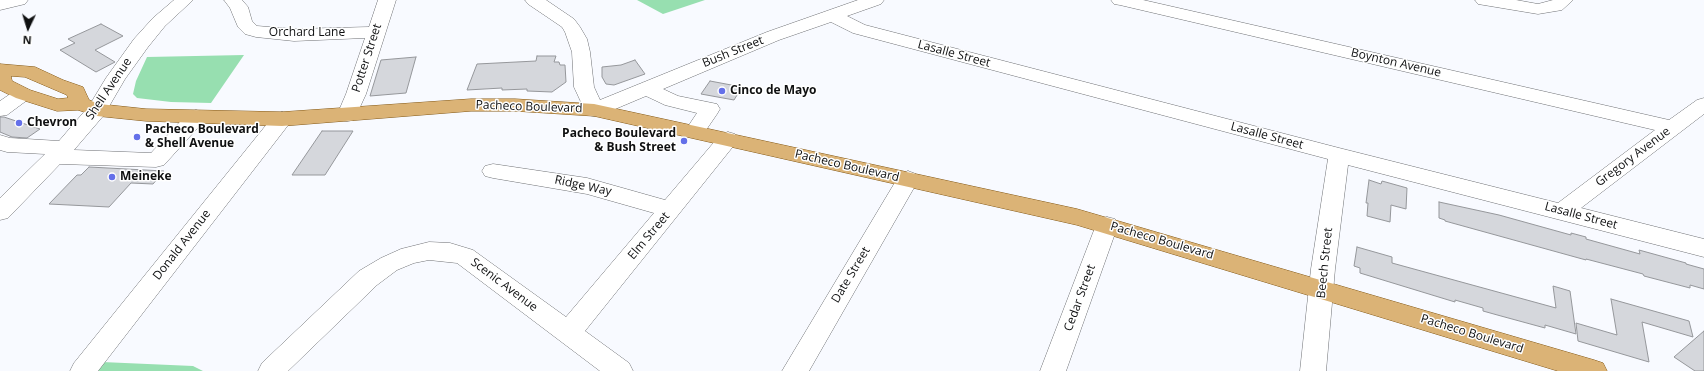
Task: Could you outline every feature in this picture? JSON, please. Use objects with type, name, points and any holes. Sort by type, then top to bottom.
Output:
[{"type":"main road","points":[[0,70],[28,71],[56,84],[76,91],[88,107]]},
{"type":"main road","name":"Pacheco Boulevard","points":[[0,73],[4,84],[23,94],[57,105],[88,107],[146,115],[282,119],[471,105],[515,105],[594,110],[695,131],[1107,225],[1322,289],[1580,369]]},
{"type":"street","points":[[0,5],[19,0]]},
{"type":"street","name":"Shell Avenue","points":[[0,212],[77,134],[88,107],[116,78],[141,43],[159,22],[184,0]]},
{"type":"street","name":"Orchard Lane","points":[[233,0],[239,7],[244,23],[252,30],[262,33],[294,35],[376,32]]},
{"type":"street","name":"Potter Street","points":[[347,115],[356,94],[387,0]]},
{"type":"street","points":[[534,0],[568,23],[574,31],[578,39],[584,87],[594,110]]},
{"type":"street","name":"Boynton Avenue","points":[[1120,0],[1672,126]]},
{"type":"street","points":[[1484,0],[1538,9],[1556,6],[1564,0]]},
{"type":"street","points":[[872,1],[866,13],[868,25],[882,35]]},
{"type":"street","name":"Bush Street","points":[[594,110],[773,36],[844,9],[872,1]]},
{"type":"street","name":"Lasalle Street","points":[[844,9],[859,29],[1339,155],[1704,248]]},
{"type":"street","points":[[645,88],[672,101],[710,109],[695,131]]},
{"type":"street","points":[[0,110],[23,94]]},
{"type":"street","name":"Gregory Avenue","points":[[1562,211],[1672,126],[1704,104]]},
{"type":"street","points":[[0,142],[7,145],[60,152],[156,160],[196,117]]},
{"type":"street","name":"Donald Avenue","points":[[82,371],[282,119]]},
{"type":"street","name":"Elm Street","points":[[568,333],[728,139]]},
{"type":"street","name":"Beech Street","points":[[1313,371],[1339,155]]},
{"type":"street","name":"Ridge Way","points":[[493,171],[587,186],[670,210]]},
{"type":"street","name":"Date Street","points":[[795,371],[908,179]]},
{"type":"street","name":"Cedar Street","points":[[1053,371],[1107,225]]},
{"type":"street","name":"Scenic Avenue","points":[[271,371],[368,278],[388,264],[409,255],[429,251],[450,252],[465,256],[620,371]]},
{"type":"green space","points":[[637,0],[705,0],[663,14]]},
{"type":"green space","points":[[244,55],[211,103],[171,102],[137,98],[133,94],[136,81],[147,57]]},
{"type":"green space","points":[[102,362],[193,366],[203,371],[95,371]]},
{"type":"building","points":[[101,24],[123,36],[95,50],[115,62],[96,72],[60,50],[75,43],[68,39]]},
{"type":"building","points":[[537,56],[556,56],[554,62],[559,62],[560,65],[565,65],[566,82],[552,92],[527,91],[527,89],[502,90],[502,88],[467,90],[477,64],[536,61]]},
{"type":"building","points":[[416,57],[406,93],[370,96],[381,60]]},
{"type":"building","points":[[635,60],[645,74],[614,85],[606,84],[602,77],[602,67],[621,65]]},
{"type":"building","name":"Cinco de Mayo","points":[[710,81],[742,87],[734,100],[701,94]]},
{"type":"building","points":[[0,117],[40,129],[27,138],[12,137],[0,132]]},
{"type":"building","points":[[322,131],[353,131],[325,175],[292,175]]},
{"type":"building","name":"Meineke","points":[[89,167],[164,171],[153,184],[131,183],[109,207],[49,204],[77,175],[81,175]]},
{"type":"building","points":[[1369,180],[1381,184],[1382,181],[1407,188],[1406,209],[1391,205],[1390,222],[1367,216],[1368,203],[1366,203]]},
{"type":"building","points":[[1439,202],[1499,215],[1571,235],[1571,233],[1586,237],[1586,239],[1640,254],[1639,250],[1686,263],[1704,269],[1704,289],[1690,285],[1690,288],[1644,276],[1643,274],[1586,260],[1445,221],[1439,218]]},
{"type":"building","points":[[1357,247],[1392,257],[1392,263],[1556,308],[1553,286],[1570,291],[1576,334],[1545,325],[1545,328],[1483,311],[1483,308],[1455,300],[1455,302],[1360,273],[1360,268],[1354,266]]},
{"type":"building","points":[[1611,299],[1689,321],[1693,337],[1642,322],[1649,362],[1578,341],[1576,323],[1617,335]]},
{"type":"building","points":[[1704,331],[1704,371],[1695,371],[1674,357]]},
{"type":"place","name":"Cinco de Mayo","points":[[722,91]]},
{"type":"place","name":"Chevron","points":[[19,123]]},
{"type":"place","name":"Pacheco Boulevard & Shell Avenue","points":[[137,137]]},
{"type":"place","name":"Pacheco Boulevard & Bush Street","points":[[684,141]]},
{"type":"place","name":"Meineke","points":[[112,177]]}]
